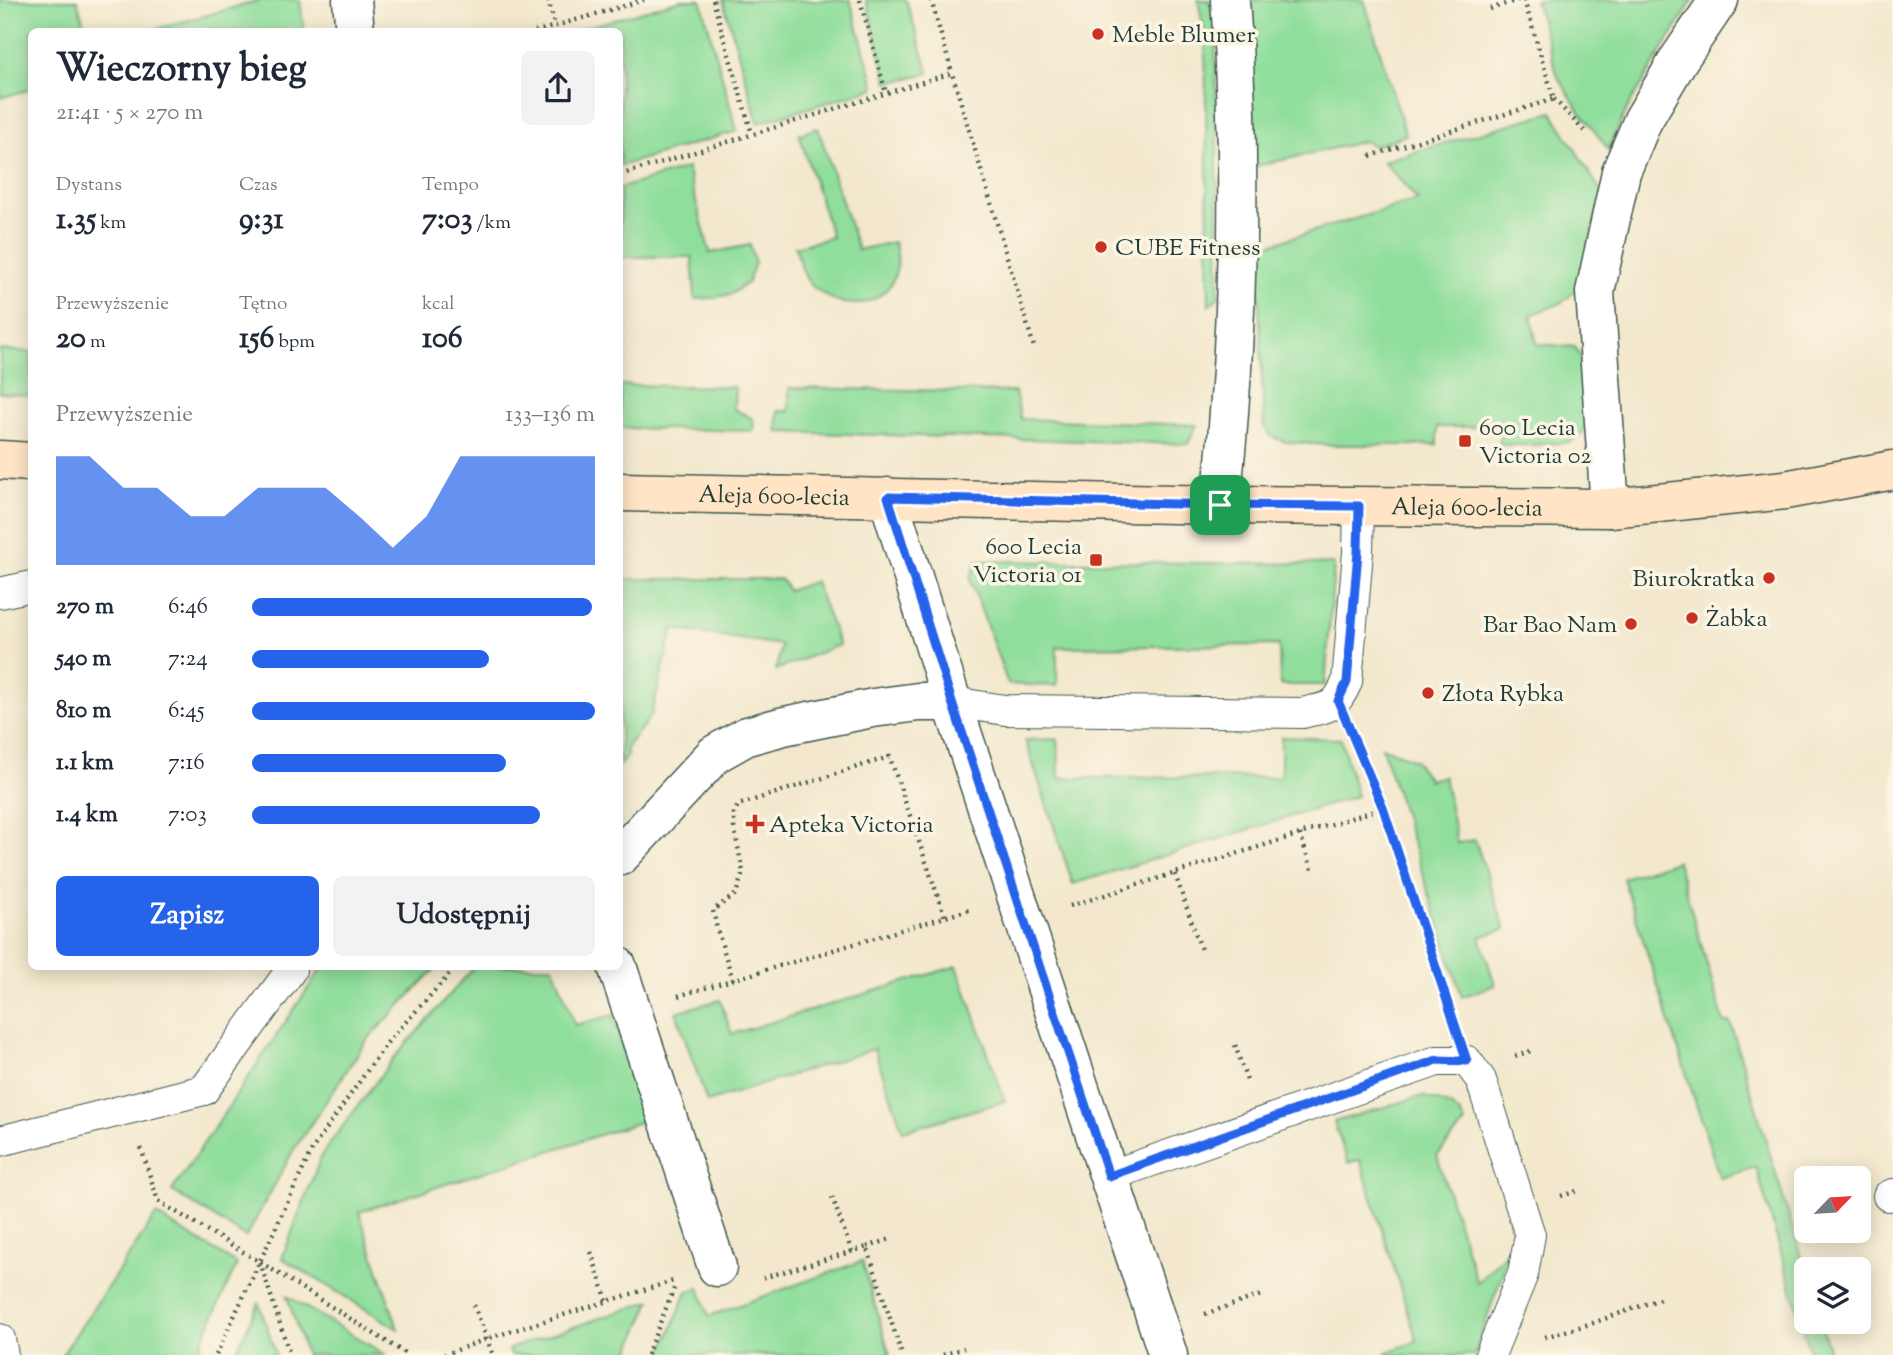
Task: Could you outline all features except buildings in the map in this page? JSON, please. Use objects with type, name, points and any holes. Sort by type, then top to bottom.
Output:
[{"type":"main road","points":[[0,460],[28,462]]},
{"type":"main road","name":"Aleja 600-lecia","points":[[623,492],[1220,505],[1611,508],[1785,490],[1893,470]]},
{"type":"street","points":[[352,0],[355,28]]},
{"type":"street","points":[[1220,505],[1234,351],[1235,58],[1230,0]]},
{"type":"street","points":[[1611,508],[1595,292],[1621,172],[1643,120],[1679,59],[1719,0]]},
{"type":"street","points":[[888,497],[952,702],[1168,1355]]},
{"type":"street","points":[[623,853],[715,754],[747,736],[873,708],[918,702],[952,702]]},
{"type":"street","points":[[618,970],[717,1267]]},
{"type":"lane","points":[[952,702],[1005,710],[1303,713],[1328,707],[1338,701],[1347,682],[1358,552],[1359,506]]},
{"type":"lane","points":[[0,593],[28,587]]},
{"type":"lane","points":[[0,1141],[204,1090],[289,970]]},
{"type":"lane","points":[[1109,1176],[1437,1060],[1467,1061],[1480,1080],[1530,1235],[1523,1274],[1494,1345]]},
{"type":"lane","points":[[0,1339],[4,1355]]},
{"type":"path","points":[[548,0],[555,26]]},
{"type":"path","points":[[548,28],[644,0]]},
{"type":"path","points":[[713,0],[752,134]]},
{"type":"path","points":[[860,0],[886,94]]},
{"type":"path","points":[[931,0],[1034,346]]},
{"type":"path","points":[[1490,9],[1518,0]]},
{"type":"path","points":[[1370,156],[1554,99],[1524,0]]},
{"type":"path","points":[[623,174],[951,74]]},
{"type":"path","points":[[1338,701],[1383,808],[1467,1061]]},
{"type":"path","points":[[873,708],[945,916]]},
{"type":"path","points":[[733,980],[713,910],[736,894],[743,872],[734,827],[734,814],[738,805],[889,757]]},
{"type":"path","points":[[1026,920],[1383,808]]},
{"type":"path","points":[[1300,834],[1313,873]]},
{"type":"path","points":[[1175,874],[1201,949]]},
{"type":"path","points":[[670,999],[982,905]]},
{"type":"path","points":[[216,1355],[313,1148],[386,1044],[453,970]]},
{"type":"path","points":[[1235,1045],[1251,1092]]},
{"type":"path","points":[[129,1109],[158,1201],[408,1355]]},
{"type":"path","points":[[832,1197],[852,1252]]},
{"type":"path","points":[[717,1267],[750,1282],[891,1239]]},
{"type":"path","points":[[867,1247],[902,1355]]},
{"type":"path","points":[[591,1252],[607,1301]]},
{"type":"path","points":[[260,1262],[290,1355]]},
{"type":"path","points":[[444,1355],[486,1339],[678,1279],[647,1355]]},
{"type":"path","points":[[1205,1314],[1264,1294]]},
{"type":"path","points":[[1494,1345],[1526,1343],[1660,1299]]},
{"type":"path","points":[[474,1306],[493,1355]]},
{"type":"path","points":[[943,1355],[964,1348]]},
{"type":"green space","points":[[0,0],[77,0],[85,28],[28,28],[28,90],[0,98]]},
{"type":"green space","points":[[261,0],[300,0],[304,28],[160,28]]},
{"type":"green space","points":[[681,0],[701,0],[737,131],[623,165],[623,28],[584,28]]},
{"type":"green space","points":[[723,0],[850,0],[875,88],[758,123]]},
{"type":"green space","points":[[866,0],[906,0],[929,73],[888,83]]},
{"type":"green space","points":[[1198,0],[1209,0],[1215,19],[1219,296],[1209,306],[1205,36]]},
{"type":"green space","points":[[1249,0],[1364,0],[1406,135],[1374,146],[1365,141],[1252,167]]},
{"type":"green space","points":[[1535,0],[1693,0],[1628,107],[1608,149],[1558,77]]},
{"type":"green space","points":[[1552,112],[1602,193],[1578,289],[1561,303],[1531,315],[1537,344],[1575,347],[1582,358],[1589,413],[1583,432],[1570,442],[1533,445],[1500,445],[1500,427],[1437,427],[1437,445],[1330,445],[1285,442],[1272,437],[1264,427],[1257,248],[1418,200],[1383,161]]},
{"type":"green space","points":[[818,128],[858,250],[894,242],[897,259],[895,274],[889,286],[879,296],[866,302],[852,304],[837,301],[813,287],[804,275],[795,247],[832,237],[799,134]]},
{"type":"green space","points":[[687,168],[710,253],[750,245],[755,263],[748,282],[731,294],[695,299],[692,257],[623,257],[623,187]]},
{"type":"green space","points":[[0,350],[28,352],[28,396],[0,393]]},
{"type":"green space","points":[[623,385],[735,387],[734,409],[753,419],[754,431],[623,428]]},
{"type":"green space","points":[[789,388],[1015,392],[1021,419],[1197,425],[1188,444],[777,432],[778,411],[789,411]]},
{"type":"green space","points":[[977,561],[1334,564],[1325,685],[1280,685],[1279,645],[1057,647],[1057,686],[1008,684],[970,579]]},
{"type":"green space","points":[[623,579],[779,579],[788,591],[815,581],[839,645],[776,670],[781,645],[673,629],[651,716],[626,748],[627,755],[623,761]]},
{"type":"green space","points":[[1281,737],[1341,739],[1357,796],[1073,884],[1025,740],[1058,739],[1059,778],[1281,777]]},
{"type":"green space","points":[[1382,747],[1415,760],[1429,780],[1444,776],[1457,843],[1475,840],[1505,929],[1480,937],[1495,985],[1462,997]]},
{"type":"green space","points":[[1677,861],[1724,1023],[1730,1022],[1794,1233],[1794,1243],[1797,1243],[1801,1257],[1794,1257],[1794,1297],[1756,1167],[1720,1178],[1623,878]]},
{"type":"green space","points":[[957,966],[1005,1101],[903,1131],[874,1049],[707,1102],[676,1012],[720,1000],[732,1034]]},
{"type":"green space","points":[[320,970],[434,970],[367,1040],[293,1151],[246,1237],[172,1191]]},
{"type":"green space","points":[[471,970],[554,970],[575,1025],[613,1015],[646,1120],[359,1212],[398,1329],[282,1258],[322,1154],[394,1058]]},
{"type":"green space","points":[[1422,1096],[1453,1108],[1465,1123],[1437,1156],[1477,1283],[1507,1252],[1504,1269],[1474,1355],[1386,1355],[1385,1353],[1417,1341],[1360,1160],[1348,1163],[1334,1122]]},
{"type":"green space","points":[[156,1215],[237,1264],[196,1355],[62,1355]]},
{"type":"green space","points":[[862,1261],[890,1355],[661,1355],[687,1291],[699,1288],[709,1316]]},
{"type":"green space","points":[[287,1296],[386,1355],[306,1355]]},
{"type":"green space","points":[[651,1301],[628,1355],[511,1355],[508,1349]]},
{"type":"green space","points":[[259,1303],[276,1355],[234,1355]]},
{"type":"green space","points":[[1805,1334],[1824,1334],[1831,1355],[1811,1355]]},
{"type":"place","name":"Meble Blumer","points":[[1098,34]]},
{"type":"place","name":"CUBE Fitness","points":[[1101,247]]},
{"type":"place","name":"600 Lecia Victoria 02","points":[[1465,441]]},
{"type":"place","name":"600 Lecia Victoria 01","points":[[1096,560]]},
{"type":"place","name":"Biurokratka","points":[[1769,578]]},
{"type":"place","name":"Żabka","points":[[1692,618]]},
{"type":"place","name":"Bar Bao Nam","points":[[1631,624]]},
{"type":"place","name":"Złota Rybka","points":[[1428,693]]},
{"type":"place","name":"Apteka Victoria","points":[[755,824]]},
{"type":"route","points":[[888,497],[1220,505],[1359,506],[1358,552],[1347,682],[1338,701],[1383,808],[1467,1061],[1437,1060],[1109,1176],[952,702],[888,497]]}]
